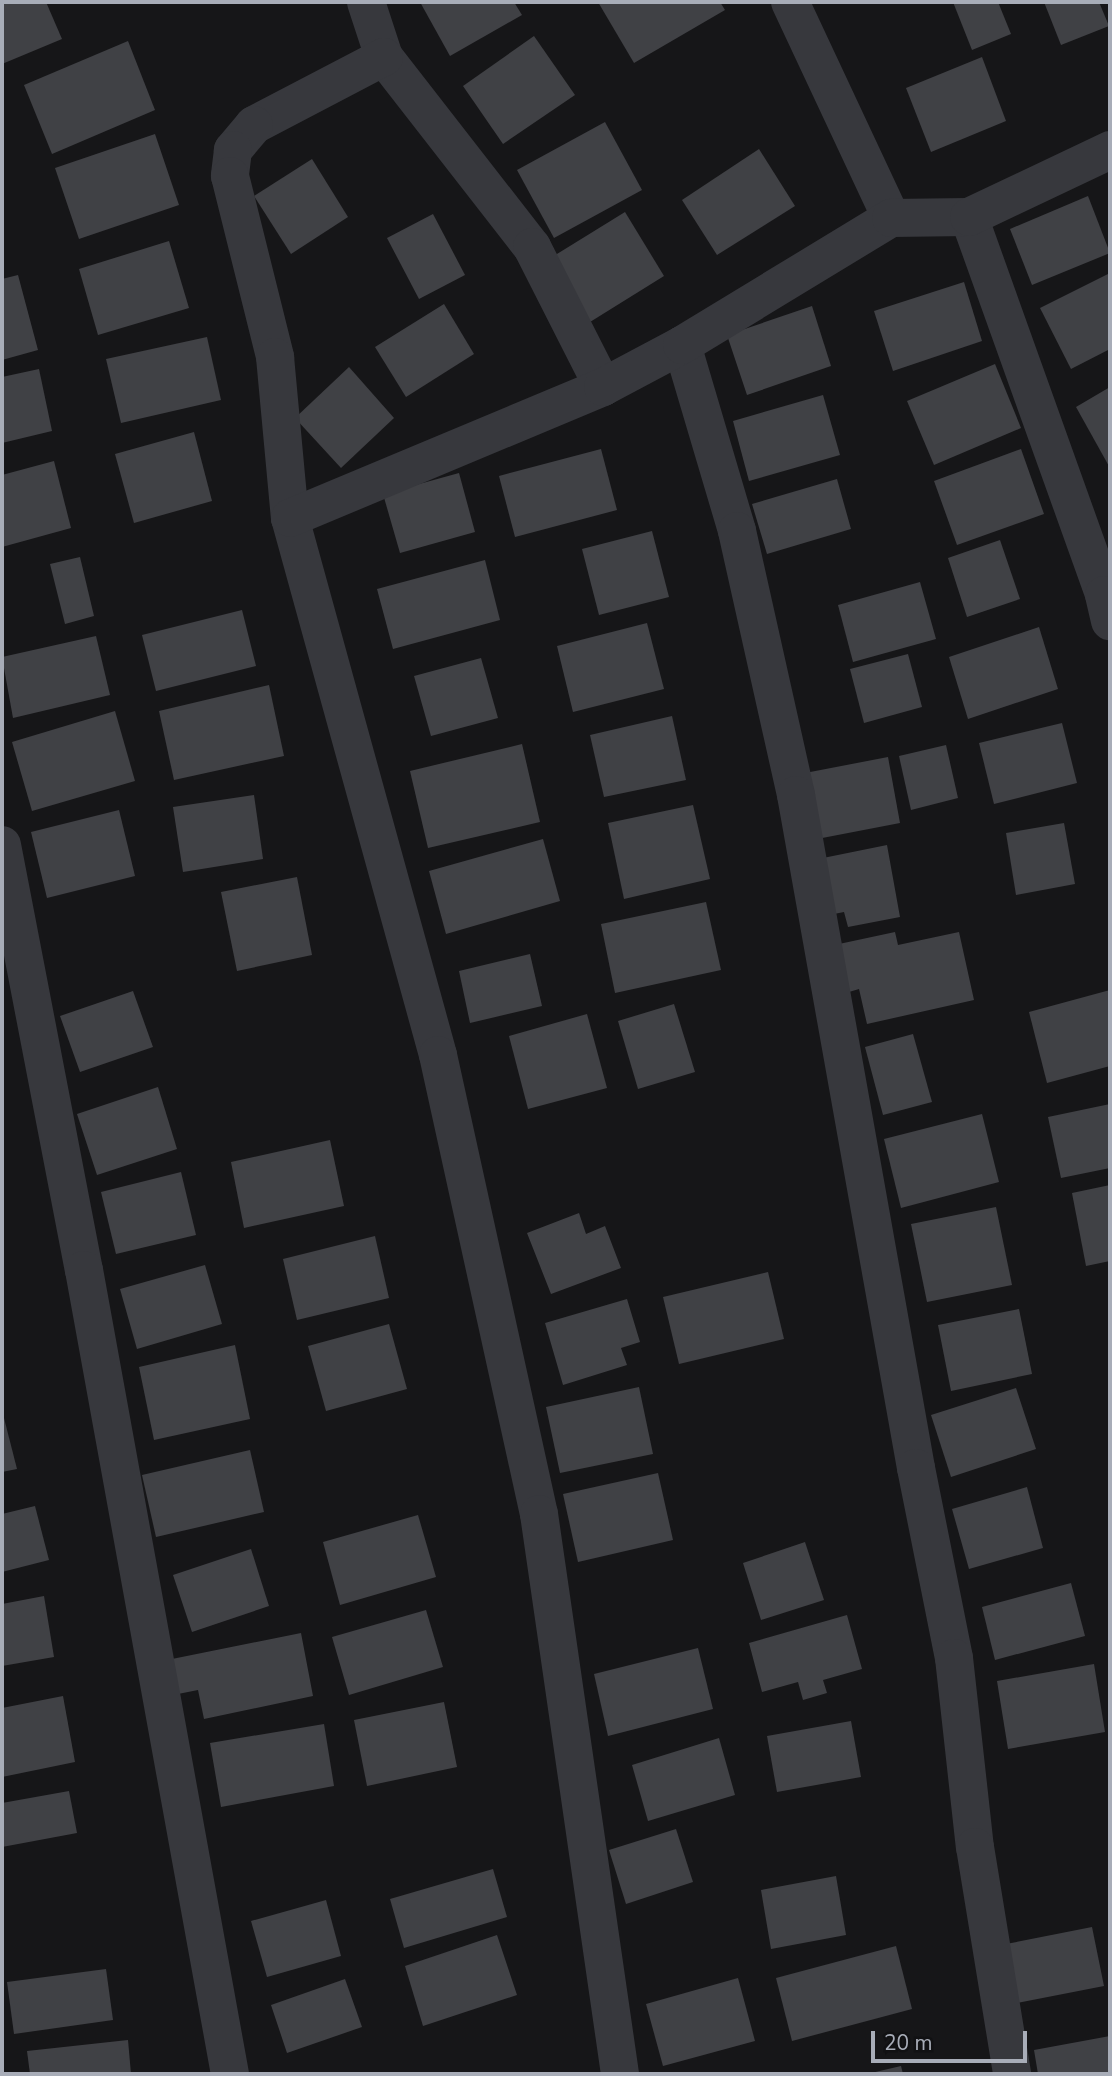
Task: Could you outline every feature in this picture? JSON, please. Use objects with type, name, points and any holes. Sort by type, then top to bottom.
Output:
[{"type":"street","points":[[366,2],[384,57],[532,247],[603,387]]},
{"type":"street","points":[[790,2],[891,218]]},
{"type":"street","points":[[384,57],[254,125],[233,150],[230,176],[275,357],[290,518],[438,1055],[539,1514],[620,2074]]},
{"type":"street","points":[[290,518],[603,387],[682,345],[891,218],[969,217],[1110,149]]},
{"type":"street","points":[[969,217],[1104,594],[1110,621]]},
{"type":"street","points":[[682,345],[737,531],[799,809],[916,1468],[954,1658],[975,1847],[1012,2074]]},
{"type":"street","points":[[2,845],[89,1297],[230,2074]]},
{"type":"building","points":[[2,2],[46,2],[62,39],[2,64]]},
{"type":"building","points":[[420,2],[514,2],[522,15],[450,56]]},
{"type":"building","points":[[598,2],[720,2],[725,10],[634,63]]},
{"type":"building","points":[[953,2],[998,2],[1011,34],[972,50]]},
{"type":"building","points":[[1044,2],[1099,2],[1109,26],[1061,45]]},
{"type":"building","points":[[534,36],[575,95],[503,144],[463,86]]},
{"type":"building","points":[[128,41],[155,110],[52,154],[24,85]]},
{"type":"building","points":[[982,57],[1006,121],[931,152],[906,88]]},
{"type":"building","points":[[605,122],[642,190],[554,238],[517,170]]},
{"type":"building","points":[[155,134],[179,205],[79,239],[55,168]]},
{"type":"building","points":[[759,149],[795,206],[717,255],[682,200]]},
{"type":"building","points":[[312,159],[348,217],[291,254],[254,196]]},
{"type":"building","points":[[1088,196],[1110,253],[1032,285],[1010,229]]},
{"type":"building","points":[[625,212],[664,276],[582,327],[544,262]]},
{"type":"building","points":[[433,214],[465,275],[419,299],[387,238]]},
{"type":"building","points":[[169,241],[189,308],[98,335],[79,269]]},
{"type":"building","points":[[1110,273],[1110,349],[1071,369],[1040,308]]},
{"type":"building","points":[[18,275],[38,350],[2,360],[2,279]]},
{"type":"building","points":[[964,282],[982,341],[893,371],[874,311]]},
{"type":"building","points":[[444,304],[474,354],[406,397],[375,347]]},
{"type":"building","points":[[812,306],[831,366],[747,395],[727,335]]},
{"type":"building","points":[[207,337],[221,400],[121,423],[106,359]]},
{"type":"building","points":[[995,364],[1021,428],[934,465],[907,401]]},
{"type":"building","points":[[349,367],[394,418],[341,468],[295,418]]},
{"type":"building","points":[[39,369],[52,431],[2,443],[2,377]]},
{"type":"building","points":[[1110,387],[1110,468],[1076,407]]},
{"type":"building","points":[[823,395],[840,455],[749,481],[733,421]]},
{"type":"building","points":[[194,432],[212,501],[134,523],[115,454]]},
{"type":"building","points":[[601,449],[617,510],[515,537],[499,476]]},
{"type":"building","points":[[1021,449],[1044,514],[957,545],[934,481]]},
{"type":"building","points":[[54,461],[71,528],[2,547],[2,475]]},
{"type":"building","points":[[459,473],[475,532],[400,553],[383,494]]},
{"type":"building","points":[[837,479],[851,529],[767,554],[752,504]]},
{"type":"building","points":[[652,531],[669,597],[599,615],[582,549]]},
{"type":"building","points":[[1000,540],[1020,599],[967,617],[948,558]]},
{"type":"building","points":[[80,557],[94,616],[65,624],[50,564]]},
{"type":"building","points":[[485,560],[500,620],[393,649],[377,589]]},
{"type":"building","points":[[920,582],[936,639],[853,662],[838,605]]},
{"type":"building","points":[[242,610],[256,666],[156,691],[142,635]]},
{"type":"building","points":[[647,623],[664,689],[573,712],[557,646]]},
{"type":"building","points":[[1039,627],[1058,689],[968,719],[949,657]]},
{"type":"building","points":[[96,636],[110,695],[13,718],[2,657]]},
{"type":"building","points":[[908,654],[922,707],[864,723],[850,669]]},
{"type":"building","points":[[481,658],[498,718],[431,736],[414,676]]},
{"type":"building","points":[[269,685],[284,756],[174,780],[159,711]]},
{"type":"building","points":[[115,711],[135,781],[32,811],[12,742]]},
{"type":"building","points":[[672,716],[686,780],[604,797],[590,735]]},
{"type":"building","points":[[1062,723],[1077,783],[994,804],[979,743]]},
{"type":"building","points":[[522,744],[540,822],[428,848],[410,771]]},
{"type":"building","points":[[946,745],[958,798],[911,810],[899,756]]},
{"type":"building","points":[[888,757],[900,823],[817,839],[805,773]]},
{"type":"building","points":[[254,795],[263,859],[183,872],[173,807]]},
{"type":"building","points":[[693,805],[710,879],[624,899],[608,823]]},
{"type":"building","points":[[119,810],[135,876],[47,898],[31,832]]},
{"type":"building","points":[[1064,823],[1075,884],[1016,895],[1006,833]]},
{"type":"building","points":[[543,839],[560,901],[446,934],[429,871]]},
{"type":"building","points":[[887,845],[900,917],[848,927],[844,912],[834,914],[823,858]]},
{"type":"building","points":[[297,877],[312,955],[237,971],[221,892]]},
{"type":"building","points":[[706,902],[721,970],[615,993],[601,924]]},
{"type":"building","points":[[895,932],[898,945],[959,932],[974,1000],[867,1024],[859,989],[849,992],[839,944]]},
{"type":"building","points":[[530,954],[542,1006],[470,1023],[459,971]]},
{"type":"building","points":[[1110,990],[1110,1066],[1047,1083],[1029,1012]]},
{"type":"building","points":[[133,991],[153,1047],[80,1072],[60,1016]]},
{"type":"building","points":[[674,1004],[695,1072],[638,1089],[618,1021]]},
{"type":"building","points":[[587,1014],[607,1088],[528,1109],[509,1036]]},
{"type":"building","points":[[913,1034],[932,1102],[883,1115],[865,1047]]},
{"type":"building","points":[[158,1087],[177,1149],[97,1175],[77,1114]]},
{"type":"building","points":[[1110,1104],[1110,1168],[1061,1178],[1048,1117]]},
{"type":"building","points":[[982,1114],[999,1182],[901,1208],[884,1139]]},
{"type":"building","points":[[330,1140],[344,1206],[244,1228],[231,1162]]},
{"type":"building","points":[[181,1172],[196,1235],[116,1254],[101,1192]]},
{"type":"building","points":[[1110,1185],[1110,1261],[1086,1266],[1072,1193]]},
{"type":"building","points":[[996,1207],[1012,1285],[927,1302],[911,1224]]},
{"type":"building","points":[[579,1213],[586,1234],[605,1226],[621,1268],[551,1294],[527,1233]]},
{"type":"building","points":[[375,1236],[389,1298],[297,1320],[283,1259]]},
{"type":"building","points":[[205,1265],[222,1324],[137,1349],[120,1289]]},
{"type":"building","points":[[768,1272],[784,1339],[679,1364],[663,1297]]},
{"type":"building","points":[[627,1299],[640,1342],[621,1348],[627,1365],[563,1385],[545,1323]]},
{"type":"building","points":[[1019,1309],[1032,1374],[951,1391],[938,1325]]},
{"type":"building","points":[[389,1324],[407,1389],[326,1411],[308,1346]]},
{"type":"building","points":[[235,1345],[250,1419],[154,1440],[139,1367]]},
{"type":"building","points":[[639,1387],[653,1454],[560,1473],[546,1407]]},
{"type":"building","points":[[1016,1388],[1036,1449],[951,1477],[931,1415]]},
{"type":"building","points":[[2,1418],[17,1469],[2,1472]]},
{"type":"building","points":[[250,1450],[264,1512],[156,1537],[142,1475]]},
{"type":"building","points":[[658,1473],[673,1540],[578,1562],[563,1494]]},
{"type":"building","points":[[1027,1487],[1043,1548],[969,1569],[952,1509]]},
{"type":"building","points":[[35,1506],[49,1560],[2,1572],[2,1514]]},
{"type":"building","points":[[418,1515],[436,1577],[340,1605],[323,1542]]},
{"type":"building","points":[[805,1542],[824,1600],[761,1620],[743,1563]]},
{"type":"building","points":[[251,1549],[269,1606],[192,1632],[173,1575]]},
{"type":"building","points":[[1071,1583],[1085,1636],[995,1660],[982,1607]]},
{"type":"building","points":[[44,1596],[54,1657],[2,1666],[2,1604]]},
{"type":"building","points":[[426,1610],[443,1667],[349,1695],[332,1637]]},
{"type":"building","points":[[847,1615],[862,1669],[823,1680],[827,1693],[803,1700],[798,1682],[762,1692],[749,1643]]},
{"type":"building","points":[[301,1633],[313,1696],[204,1719],[198,1690],[173,1695],[167,1660]]},
{"type":"building","points":[[698,1648],[713,1709],[608,1736],[594,1674]]},
{"type":"building","points":[[1094,1664],[1105,1732],[1008,1749],[997,1681]]},
{"type":"building","points":[[63,1696],[75,1762],[2,1777],[2,1708]]},
{"type":"building","points":[[444,1702],[457,1767],[367,1786],[354,1720]]},
{"type":"building","points":[[851,1721],[861,1777],[777,1792],[767,1736]]},
{"type":"building","points":[[324,1724],[334,1786],[221,1807],[210,1743]]},
{"type":"building","points":[[719,1738],[735,1795],[648,1821],[632,1765]]},
{"type":"building","points":[[69,1791],[77,1833],[2,1847],[2,1803]]},
{"type":"building","points":[[676,1829],[693,1882],[626,1904],[609,1850]]},
{"type":"building","points":[[493,1869],[507,1917],[404,1948],[390,1899]]},
{"type":"building","points":[[836,1876],[846,1935],[771,1949],[761,1890]]},
{"type":"building","points":[[326,1900],[341,1956],[267,1977],[251,1921]]},
{"type":"building","points":[[1092,1927],[1104,1986],[1017,2003],[1006,1944]]},
{"type":"building","points":[[497,1935],[517,1995],[423,2026],[405,1966]]},
{"type":"building","points":[[896,1946],[912,2009],[792,2041],[776,1978]]},
{"type":"building","points":[[106,1969],[113,2020],[14,2034],[7,1982]]},
{"type":"building","points":[[738,1978],[755,2041],[663,2066],[646,2004]]},
{"type":"building","points":[[345,1979],[362,2027],[287,2053],[271,2005]]},
{"type":"building","points":[[1110,2036],[1110,2074],[1038,2074],[1034,2050]]},
{"type":"building","points":[[128,2040],[131,2074],[30,2074],[27,2051]]},
{"type":"building","points":[[901,2066],[903,2074],[871,2074],[871,2073]]}]
